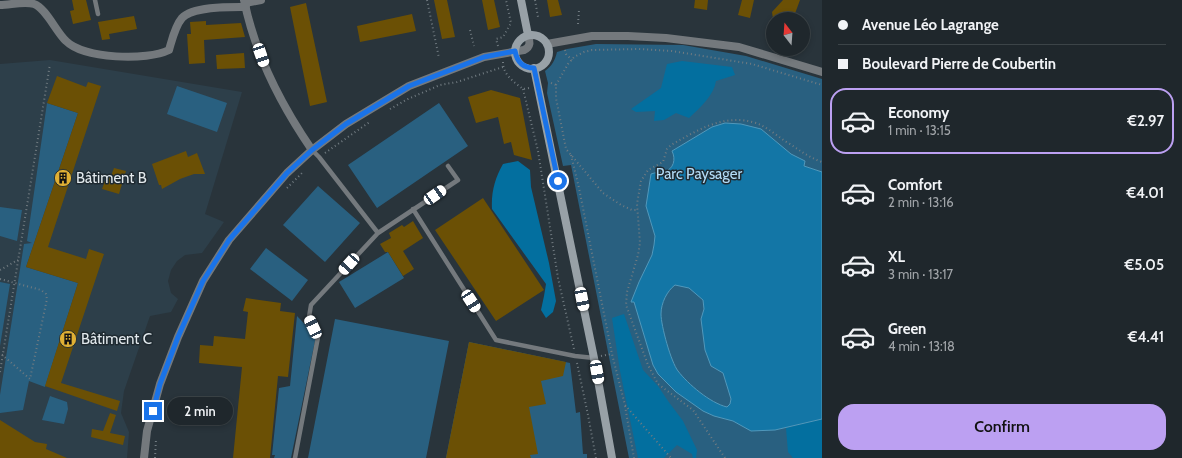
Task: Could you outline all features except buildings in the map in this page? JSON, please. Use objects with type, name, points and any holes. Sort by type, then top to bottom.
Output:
[{"type":"main road","points":[[521,0],[528,35]]},
{"type":"main road","points":[[528,35],[541,38],[547,44],[548,54],[544,64],[534,68],[523,66],[519,62],[515,51],[519,41],[528,35]]},
{"type":"main road","points":[[534,68],[594,358],[612,458]]},
{"type":"street","points":[[0,5],[23,3],[34,4],[43,11],[66,42],[77,49],[88,53],[102,55],[127,56],[152,55],[169,50],[179,22],[183,17],[193,11],[245,4],[261,0]]},
{"type":"street","points":[[245,4],[265,66],[280,97],[312,150]]},
{"type":"street","points":[[547,44],[592,36],[666,38],[738,47],[822,72]]},
{"type":"street","points":[[144,458],[147,431],[160,384],[178,337],[203,281],[229,240],[287,173],[312,150],[346,124],[409,86],[484,57],[515,51]]},
{"type":"lane","points":[[95,0],[98,14]]},
{"type":"lane","points":[[312,150],[378,233]]},
{"type":"lane","points":[[295,458],[318,337],[309,317],[311,305],[378,233],[458,180],[448,166]]},
{"type":"lane","points":[[413,210],[496,340],[575,356],[594,358]]},
{"type":"path","points":[[427,0],[439,58]]},
{"type":"path","points":[[496,39],[503,37],[512,22],[506,0]]},
{"type":"path","points":[[535,0],[538,17]]},
{"type":"path","points":[[578,24],[579,10]]},
{"type":"path","points":[[470,30],[474,46]]},
{"type":"path","points":[[637,210],[632,210],[621,205],[603,193],[566,149],[556,98],[556,85],[572,60],[584,52],[592,50],[638,49],[672,51],[752,64],[822,86]]},
{"type":"path","points":[[564,50],[572,60]]},
{"type":"path","points":[[503,62],[503,67],[507,75],[523,89],[537,145],[558,278],[596,458]]},
{"type":"path","points":[[0,372],[50,64]]},
{"type":"path","points":[[388,110],[408,99],[440,85],[457,82],[503,67]]},
{"type":"path","points":[[552,84],[556,85]]},
{"type":"path","points":[[523,89],[529,88]]},
{"type":"path","points":[[319,157],[375,118]]},
{"type":"path","points":[[726,458],[693,410],[658,384],[648,365],[626,305],[627,292],[640,243],[637,210],[638,194],[641,182],[645,174],[652,167],[663,162],[667,149],[671,145],[709,124],[735,120],[744,120],[757,124],[806,155],[822,162]]},
{"type":"path","points":[[571,156],[579,188],[634,458]]},
{"type":"path","points":[[287,188],[303,172]]},
{"type":"path","points":[[0,270],[18,260]]},
{"type":"path","points":[[0,279],[41,290],[46,294],[47,299],[30,379],[0,353]]},
{"type":"path","points":[[594,358],[612,354]]},
{"type":"path","points":[[624,405],[671,458]]},
{"type":"path","points":[[154,458],[156,435]]},
{"type":"shaded area","points":[[50,60],[242,92],[205,214],[224,222],[202,253],[185,255],[177,261],[171,270],[168,281],[171,293],[178,299],[171,312],[150,316],[124,391],[121,413],[129,432],[127,458],[0,458],[0,64]]},
{"type":"shaded area","points":[[682,61],[732,67],[735,75],[716,81],[715,86],[702,106],[689,118],[676,113],[664,120],[654,121],[655,111],[636,112],[631,109],[661,88],[667,64]]},
{"type":"shaded area","points":[[725,123],[741,124],[761,129],[791,154],[805,161],[804,166],[822,172],[822,419],[775,430],[751,431],[733,421],[714,416],[703,411],[676,392],[658,374],[653,365],[634,302],[631,302],[652,255],[654,245],[655,236],[646,206],[651,174],[664,172],[670,169],[674,160],[672,151],[712,127]],"holes":[[[675,285],[689,288],[703,300],[704,309],[701,319],[705,350],[711,366],[723,373],[731,399],[730,404],[727,407],[714,402],[687,382],[675,366],[670,352],[661,320],[663,302],[667,294]]]},
{"type":"shaded area","points":[[518,161],[530,170],[531,187],[549,263],[556,301],[553,312],[546,318],[541,310],[546,284],[492,209],[494,185],[503,164]]},
{"type":"shaded area","points":[[624,314],[643,370],[658,386],[683,421],[697,450],[696,458],[693,458],[692,454],[677,445],[664,458],[638,458],[620,371],[612,318]]},
{"type":"shaded area","points":[[822,419],[822,458],[793,458],[788,452],[786,428]]},
{"type":"green space","name":"Parc Paysager","points":[[596,44],[683,45],[746,56],[822,79],[822,458],[629,458],[571,165],[563,166],[547,93],[548,83],[545,71],[553,63],[557,52]]},
{"type":"green space","points":[[177,86],[227,103],[217,132],[167,114]]},
{"type":"green space","points":[[47,103],[78,113],[26,267],[78,283],[45,387],[29,381],[23,410],[0,413],[0,395],[24,244],[32,243],[27,241]]},
{"type":"green space","points":[[439,103],[468,146],[377,208],[348,165]]},
{"type":"green space","points":[[318,186],[360,223],[325,262],[283,225]]},
{"type":"green space","points":[[0,207],[22,210],[17,241],[0,236]]},
{"type":"green space","points":[[266,248],[308,280],[292,301],[250,269]]},
{"type":"green space","points":[[388,252],[404,278],[355,308],[339,282]]},
{"type":"green space","points":[[0,282],[10,284],[0,346]]},
{"type":"green space","points":[[297,316],[316,336],[291,458],[274,458],[275,455],[272,455],[279,388],[290,386]]},
{"type":"green space","points":[[335,319],[449,341],[426,458],[308,458]]},
{"type":"green space","points":[[469,342],[570,363],[576,413],[580,412],[583,454],[587,454],[587,458],[446,458]]},
{"type":"green space","points":[[50,396],[67,402],[68,409],[64,424],[42,420]]},
{"type":"place","name":"Bâtiment B","points":[[63,178]]},
{"type":"place","name":"Bâtiment C","points":[[68,339]]},
{"type":"route","points":[[153,411],[160,384],[178,337],[203,281],[229,240],[287,173],[312,150],[346,124],[409,86],[444,71],[484,57],[515,51],[516,57],[523,66],[534,68],[558,181]]}]
